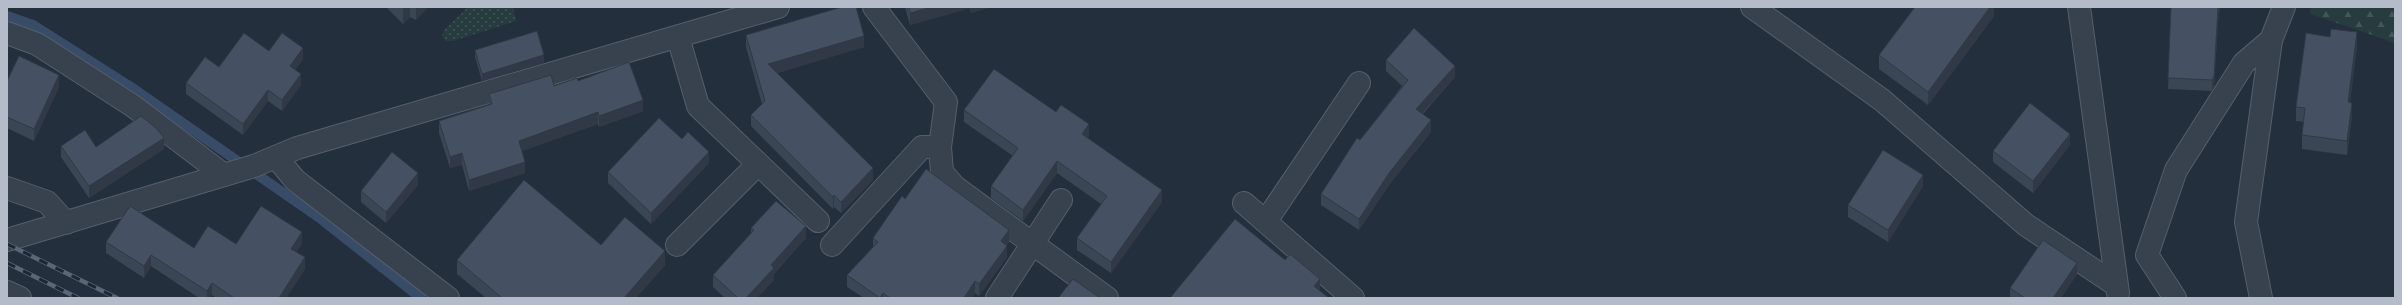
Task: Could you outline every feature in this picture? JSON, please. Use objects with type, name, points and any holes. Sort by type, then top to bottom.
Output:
[{"type":"street","points":[[7,240],[238,171],[297,148],[778,7]]},
{"type":"street","points":[[874,7],[946,102],[940,147],[942,172],[955,187],[1107,298]]},
{"type":"street","points":[[1752,7],[1882,100],[2026,225],[2117,291]]},
{"type":"street","points":[[2079,7],[2117,291]]},
{"type":"street","points":[[2261,298],[2246,222],[2271,40],[2284,7]]},
{"type":"street","points":[[7,33],[37,44],[238,171]]},
{"type":"street","points":[[678,37],[698,106],[818,221]]},
{"type":"street","points":[[2175,298],[2147,255],[2176,170],[2244,63],[2271,40]]},
{"type":"street","points":[[1266,221],[1359,83]]},
{"type":"street","points":[[832,245],[922,148],[940,147]]},
{"type":"street","points":[[276,157],[295,180],[448,298]]},
{"type":"street","points":[[677,246],[758,164]]},
{"type":"street","points":[[7,188],[47,202],[66,223]]},
{"type":"street","points":[[997,298],[1061,200]]},
{"type":"street","points":[[1244,203],[1353,298]]},
{"type":"street","points":[[7,292],[20,298]]},
{"type":"green space","points":[[468,7],[513,7],[516,21],[453,41],[446,41],[442,36],[444,30]]},
{"type":"green space","points":[[2311,7],[2395,7],[2395,44],[2310,14]]},
{"type":"building","points":[[842,7],[856,7],[864,36],[768,64],[873,168],[841,202],[834,195],[833,197],[751,115],[765,101],[746,35]]},
{"type":"building","points":[[909,7],[932,7],[910,13]]},
{"type":"building","points":[[1915,7],[1990,7],[1928,92],[1879,55]]},
{"type":"building","points":[[2171,7],[2218,7],[2214,76],[2212,80],[2168,78]]},
{"type":"building","points":[[1414,28],[1455,66],[1416,109],[1431,120],[1389,173],[1359,219],[1321,194],[1357,138],[1360,140],[1408,80],[1386,60]]},
{"type":"building","points":[[2331,29],[2357,32],[2348,102],[2352,103],[2347,141],[2302,135],[2305,108],[2296,107],[2306,33],[2330,37]]},
{"type":"building","points":[[537,31],[544,55],[482,74],[475,50]]},
{"type":"building","points":[[244,33],[269,51],[282,33],[303,48],[290,66],[301,74],[282,100],[268,90],[243,124],[186,83],[205,57],[219,67]]},
{"type":"building","points":[[19,56],[59,75],[34,129],[7,117],[7,81]]},
{"type":"building","points":[[629,62],[643,100],[599,116],[598,112],[519,141],[525,162],[469,180],[462,153],[450,157],[439,121],[492,104],[489,94],[551,75],[554,86],[577,78],[578,81]]},
{"type":"building","points":[[994,69],[1056,112],[1061,105],[1089,124],[1082,134],[1162,190],[1111,262],[1077,238],[1107,196],[1057,161],[1023,210],[991,186],[1018,148],[964,110]]},
{"type":"building","points":[[2030,103],[2070,134],[2033,181],[1993,151]]},
{"type":"building","points":[[141,116],[156,128],[164,138],[89,186],[61,146],[85,130],[96,147]]},
{"type":"building","points":[[659,118],[682,139],[688,132],[709,152],[651,213],[608,172]]},
{"type":"building","points":[[1883,150],[1923,175],[1888,230],[1848,205]]},
{"type":"building","points":[[392,152],[418,173],[386,212],[361,191]]},
{"type":"building","points":[[926,169],[1009,230],[1001,241],[1007,246],[979,284],[975,281],[964,298],[890,298],[883,293],[880,298],[847,275],[878,242],[873,238],[902,196],[905,199]]},
{"type":"building","points":[[524,180],[601,245],[625,217],[665,251],[624,298],[502,298],[457,260]]},
{"type":"building","points":[[776,201],[806,226],[771,265],[774,268],[746,298],[738,298],[713,275],[754,230],[751,228]]},
{"type":"building","points":[[130,206],[194,248],[208,226],[236,244],[261,206],[302,232],[291,249],[305,257],[279,298],[234,298],[212,283],[207,291],[151,255],[144,266],[106,242]]},
{"type":"building","points":[[1235,219],[1285,260],[1290,254],[1320,279],[1314,286],[1329,298],[1170,298]]},
{"type":"building","points":[[2043,240],[2077,263],[2053,298],[2025,298],[2010,288]]},
{"type":"building","points":[[1073,279],[1100,298],[1058,298]]},
{"type":"waterway","points":[[7,16],[33,25],[134,89],[321,219],[421,298]]},
{"type":"railway","points":[[7,244],[117,298]]},
{"type":"railway","points":[[7,263],[78,298]]}]
